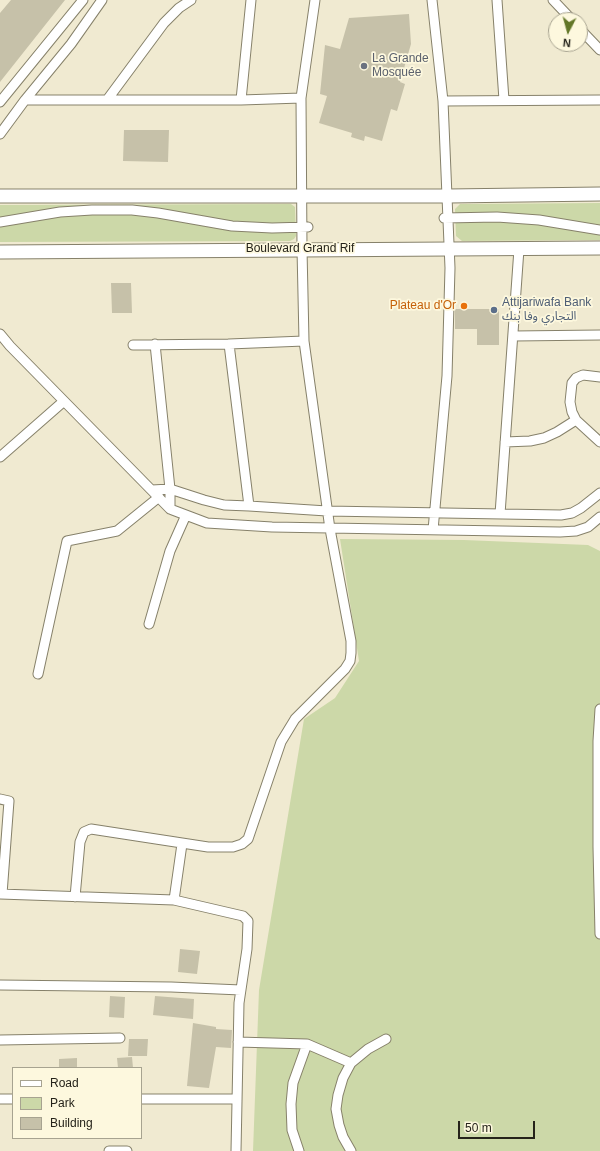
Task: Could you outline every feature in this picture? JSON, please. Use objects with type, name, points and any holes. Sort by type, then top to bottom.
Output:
[{"type":"street","points":[[0,102],[83,0]]},
{"type":"street","points":[[0,134],[25,100],[71,44],[102,0]]},
{"type":"street","points":[[107,100],[164,23],[179,8],[191,0]]},
{"type":"street","points":[[241,100],[250,0]]},
{"type":"street","points":[[75,897],[80,842],[84,832],[91,829],[208,847],[233,847],[242,844],[248,839],[281,742],[295,719],[345,669],[350,661],[352,653],[327,511],[304,341],[302,249],[305,227],[302,196],[301,98],[315,0]]},
{"type":"street","points":[[432,0],[443,101],[448,196],[446,218],[450,248],[447,376],[433,530]]},
{"type":"street","points":[[497,0],[504,100]]},
{"type":"street","points":[[553,0],[564,12]]},
{"type":"street","points":[[588,37],[600,50]]},
{"type":"street","points":[[25,100],[241,100],[301,98]]},
{"type":"street","points":[[443,101],[600,100]]},
{"type":"street","points":[[0,196],[448,196],[600,194]]},
{"type":"street","points":[[0,222],[60,212],[132,210],[232,226],[272,228],[305,227]]},
{"type":"street","points":[[446,218],[497,217],[539,220],[600,230]]},
{"type":"street","name":"Boulevard Grand Rif","points":[[0,252],[600,248]]},
{"type":"street","points":[[500,514],[514,336],[519,249]]},
{"type":"street","points":[[0,334],[170,509],[207,523],[330,529],[560,532],[576,531],[588,527],[600,517]]},
{"type":"street","points":[[514,336],[600,335]]},
{"type":"street","points":[[133,344],[228,344],[304,341]]},
{"type":"street","points":[[155,344],[170,489],[170,509]]},
{"type":"street","points":[[228,344],[249,506]]},
{"type":"street","points":[[0,347],[10,346]]},
{"type":"street","points":[[600,377],[583,375],[576,378],[572,383],[570,402],[572,412],[576,420],[600,442]]},
{"type":"street","points":[[0,457],[64,401]]},
{"type":"street","points":[[505,442],[530,441],[544,438],[576,420]]},
{"type":"street","points":[[152,490],[170,489],[224,505],[327,511],[561,515],[572,513],[600,495]]},
{"type":"street","points":[[38,674],[67,541],[117,531],[159,497]]},
{"type":"street","points":[[149,624],[170,551],[186,515]]},
{"type":"street","points":[[600,709],[600,934]]},
{"type":"street","points":[[0,799],[9,800],[1,894],[174,900],[243,916],[246,918],[248,926],[248,949],[239,1003],[236,1151]]},
{"type":"street","points":[[174,900],[182,844]]},
{"type":"street","points":[[0,985],[171,987],[241,990]]},
{"type":"street","points":[[0,1040],[120,1038]]},
{"type":"street","points":[[350,1150],[339,1125],[336,1109],[343,1078],[351,1063],[368,1049],[386,1039]]},
{"type":"street","points":[[238,1042],[307,1044],[351,1063]]},
{"type":"street","points":[[299,1151],[292,1130],[291,1104],[293,1083],[307,1044]]},
{"type":"street","points":[[0,1099],[12,1099]]},
{"type":"street","points":[[142,1099],[237,1099]]},
{"type":"street","points":[[109,1151],[127,1151]]},
{"type":"green space","points":[[600,203],[600,240],[462,241],[456,236],[455,209],[460,204]]},
{"type":"green space","points":[[291,204],[295,207],[296,236],[290,241],[0,242],[0,205]]},
{"type":"green space","points":[[340,539],[464,540],[588,545],[600,551],[600,1151],[253,1151],[259,990],[304,719],[335,698],[359,661]]},
{"type":"building","points":[[11,0],[65,0],[0,82],[0,13]]},
{"type":"building","name":"La Grande Mosquée","points":[[409,14],[411,44],[400,82],[405,84],[397,111],[391,109],[382,141],[365,136],[364,141],[351,137],[352,133],[319,123],[327,96],[320,94],[325,45],[340,49],[349,18]]},
{"type":"building","points":[[124,130],[169,130],[168,162],[123,161]]},
{"type":"building","points":[[111,283],[131,283],[132,313],[112,313]]},
{"type":"building","points":[[455,309],[499,309],[499,345],[477,345],[477,329],[455,329]]},
{"type":"building","points":[[180,949],[200,951],[197,974],[178,972]]},
{"type":"building","points":[[110,996],[125,997],[124,1018],[109,1017]]},
{"type":"building","points":[[155,996],[194,999],[193,1019],[153,1015]]},
{"type":"building","points":[[193,1023],[216,1027],[216,1029],[232,1030],[231,1048],[216,1047],[209,1088],[187,1086]]},
{"type":"building","points":[[129,1039],[148,1039],[147,1056],[128,1056]]},
{"type":"building","points":[[132,1057],[133,1067],[118,1067],[117,1058]]},
{"type":"building","points":[[77,1058],[77,1067],[59,1067],[59,1059]]},
{"type":"place","name":"La Grande Mosquée","points":[[364,66]]},
{"type":"place","name":"Plateau d'Or","points":[[464,306]]},
{"type":"place","name":"Attijariwafa Bank التجاري وفا بنك","points":[[494,310]]}]
